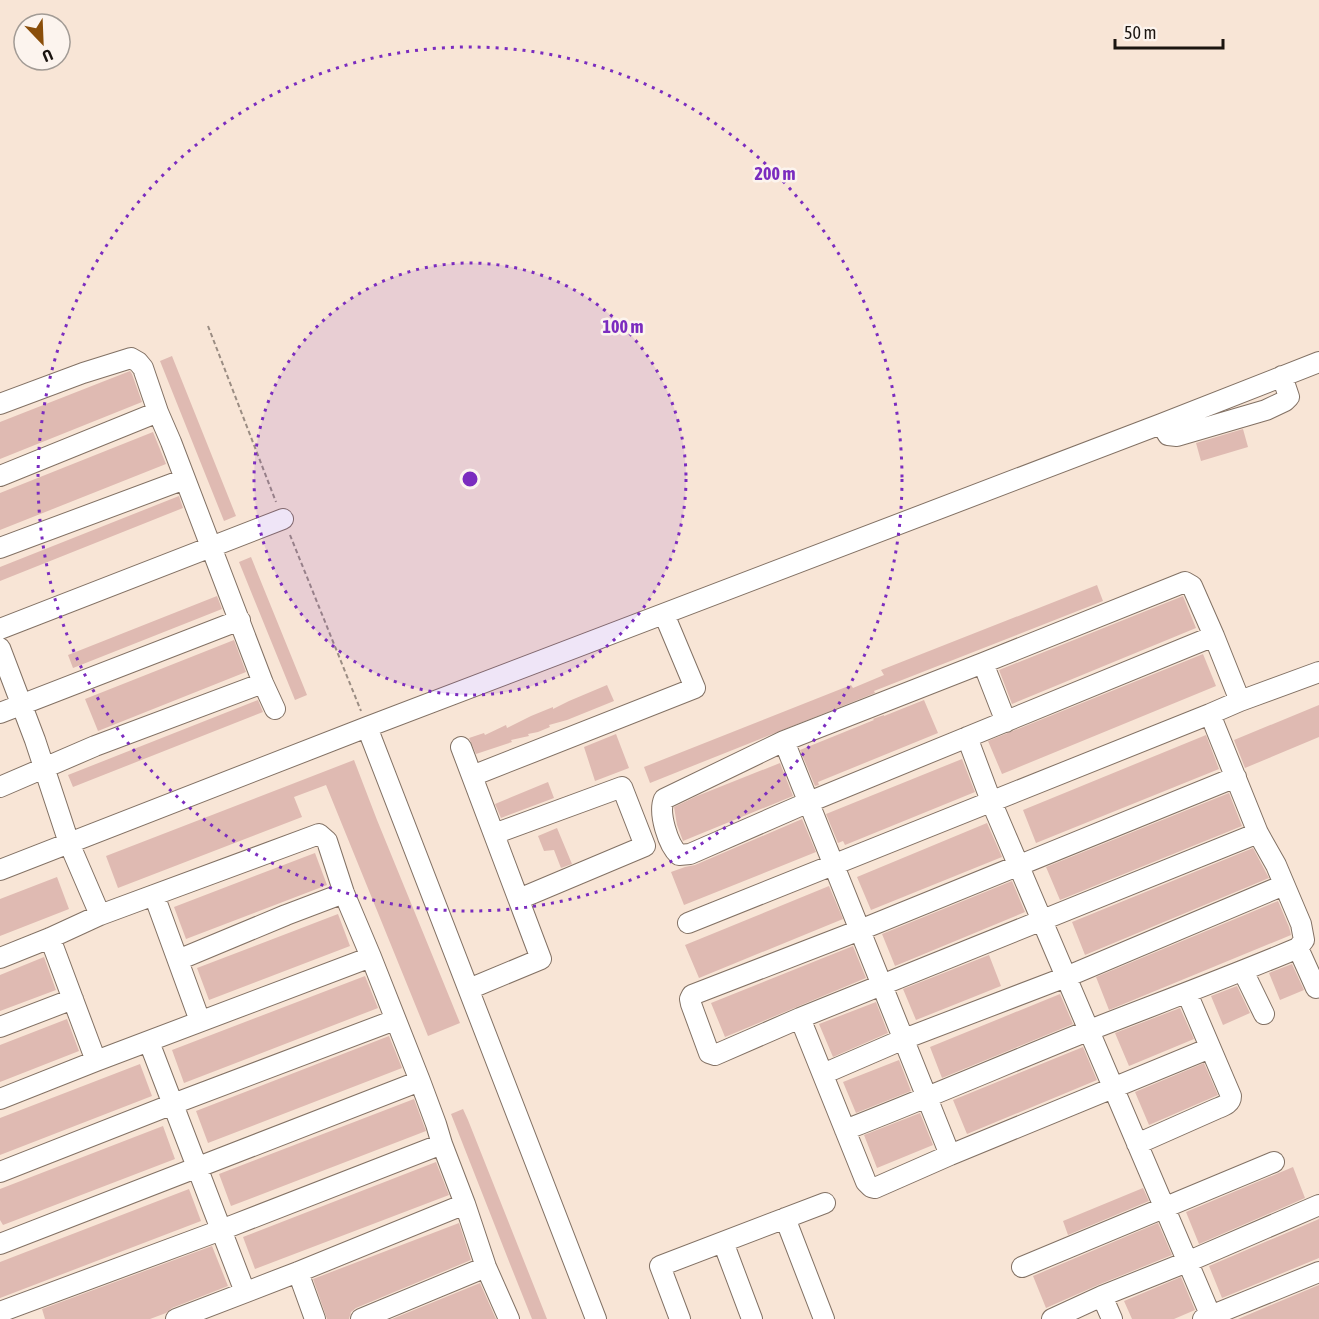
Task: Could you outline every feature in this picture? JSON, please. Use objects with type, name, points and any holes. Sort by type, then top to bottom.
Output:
[{"type":"street","points":[[0,404],[131,358],[138,362],[143,368],[158,412],[275,709]]},
{"type":"street","points":[[0,870],[1319,362]]},
{"type":"street","points":[[0,476],[158,412]]},
{"type":"street","points":[[0,548],[185,479]]},
{"type":"street","points":[[0,629],[283,519]]},
{"type":"street","points":[[1214,636],[809,802],[684,856],[675,851],[665,827],[661,811],[664,799],[784,741],[1185,582],[1192,586],[1214,636],[1240,701]]},
{"type":"street","points":[[472,776],[695,688],[664,614]]},
{"type":"street","points":[[0,713],[240,620]]},
{"type":"street","points":[[0,648],[69,843],[100,915]]},
{"type":"street","points":[[983,663],[1006,722]]},
{"type":"street","points":[[688,923],[1240,701],[1319,672]]},
{"type":"street","points":[[0,787],[95,746],[263,682]]},
{"type":"street","points":[[845,1130],[1298,948],[1304,940],[1304,934],[1276,865],[1258,833],[1210,714]]},
{"type":"street","points":[[367,727],[596,1319]]},
{"type":"street","points":[[967,737],[1018,866],[1165,1208],[1209,1318],[1319,1272]]},
{"type":"street","points":[[784,741],[950,1155]]},
{"type":"street","points":[[461,747],[541,959],[469,989]]},
{"type":"street","points":[[1236,777],[860,930],[692,995],[690,999],[709,1053],[715,1055],[800,1018],[1258,833]]},
{"type":"street","points":[[494,834],[622,787],[645,846],[519,899]]},
{"type":"street","points":[[0,958],[100,915],[319,834],[327,841],[344,894],[420,1081],[486,1268],[509,1319]]},
{"type":"street","points":[[822,1074],[904,1039],[1066,977],[1284,885]]},
{"type":"street","points":[[178,960],[286,915],[344,894]]},
{"type":"street","points":[[154,896],[200,1021]]},
{"type":"street","points":[[50,938],[96,1061]]},
{"type":"street","points":[[1298,948],[1316,988]]},
{"type":"street","points":[[0,1099],[371,957]]},
{"type":"street","points":[[1243,971],[1264,1014]]},
{"type":"street","points":[[1137,1144],[1216,1110],[1231,1099],[1186,993]]},
{"type":"street","points":[[0,1027],[73,999]]},
{"type":"street","points":[[800,1018],[866,1182],[875,1188],[1210,1048]]},
{"type":"street","points":[[0,1172],[395,1020]]},
{"type":"street","points":[[149,1042],[245,1292]]},
{"type":"street","points":[[0,1244],[420,1081]]},
{"type":"street","points":[[0,1312],[221,1230],[442,1144]]},
{"type":"street","points":[[1023,1267],[1274,1162]]},
{"type":"street","points":[[680,1319],[660,1266],[825,1203]]},
{"type":"street","points":[[176,1319],[196,1315],[245,1292],[465,1204]]},
{"type":"street","points":[[1052,1319],[1319,1205]]},
{"type":"street","points":[[785,1218],[824,1319]]},
{"type":"street","points":[[723,1242],[752,1319]]},
{"type":"street","points":[[361,1319],[486,1268]]},
{"type":"street","points":[[298,1272],[315,1319]]},
{"type":"street","points":[[1102,1296],[1112,1319]]},
{"type":"building","points":[[172,356],[236,516],[224,521],[160,361]]},
{"type":"building","points":[[130,371],[142,402],[0,459],[0,422]]},
{"type":"building","points":[[1243,429],[1248,447],[1201,461],[1196,443]]},
{"type":"building","points":[[153,432],[166,464],[0,530],[0,493]]},
{"type":"building","points":[[179,496],[183,508],[0,581],[0,567]]},
{"type":"building","points":[[251,557],[307,695],[295,700],[239,562]]},
{"type":"building","points":[[1097,585],[1103,601],[874,691],[875,693],[650,783],[644,767],[851,685],[853,688],[884,675],[881,670]]},
{"type":"building","points":[[217,596],[222,609],[73,668],[68,655]]},
{"type":"building","points":[[1183,596],[1196,628],[1012,704],[999,670]]},
{"type":"building","points":[[234,640],[246,672],[98,731],[85,699]]},
{"type":"building","points":[[1203,654],[1216,686],[1002,774],[988,741]]},
{"type":"building","points":[[607,685],[614,701],[549,725],[550,727],[528,734],[529,736],[511,740],[512,742],[476,754],[469,738],[484,733],[485,735],[506,725],[507,728]]},
{"type":"building","points":[[258,700],[263,712],[73,787],[68,775]]},
{"type":"building","points":[[924,700],[938,733],[818,782],[819,785],[815,786],[800,750]]},
{"type":"building","points":[[1319,705],[1319,737],[1245,768],[1234,740]]},
{"type":"building","points":[[616,734],[629,768],[595,781],[584,747]]},
{"type":"building","points":[[1206,735],[1219,769],[1036,843],[1023,810]]},
{"type":"building","points":[[962,759],[975,792],[845,845],[843,841],[838,843],[826,814]]},
{"type":"building","points":[[354,760],[460,1023],[428,1036],[326,785],[294,797],[302,817],[118,888],[106,856]]},
{"type":"building","points":[[780,763],[793,796],[683,841],[674,807]]},
{"type":"building","points":[[548,782],[554,798],[501,818],[495,804]]},
{"type":"building","points":[[1229,793],[1242,826],[1060,900],[1046,867]]},
{"type":"building","points":[[802,819],[816,852],[684,905],[671,872],[695,865]]},
{"type":"building","points":[[987,823],[1002,857],[871,910],[857,877]]},
{"type":"building","points":[[557,828],[572,864],[561,868],[554,850],[544,851],[538,836]]},
{"type":"building","points":[[1253,848],[1269,878],[1085,955],[1072,922]]},
{"type":"building","points":[[315,853],[327,885],[186,939],[174,907]]},
{"type":"building","points":[[57,877],[69,909],[0,936],[0,899]]},
{"type":"building","points":[[1012,881],[1025,912],[895,966],[882,934]]},
{"type":"building","points":[[829,886],[843,919],[699,978],[685,945]]},
{"type":"building","points":[[1278,901],[1291,935],[1109,1010],[1096,977]]},
{"type":"building","points":[[338,914],[350,946],[209,1000],[197,968]]},
{"type":"building","points":[[853,946],[866,978],[725,1037],[711,1003]]},
{"type":"building","points":[[989,955],[1001,986],[916,1020],[903,989]]},
{"type":"building","points":[[44,957],[56,990],[0,1011],[0,975]]},
{"type":"building","points":[[1292,964],[1304,990],[1280,1000],[1269,973]]},
{"type":"building","points":[[365,976],[378,1008],[184,1083],[172,1050]]},
{"type":"building","points":[[1237,986],[1250,1013],[1223,1025],[1211,996]]},
{"type":"building","points":[[1060,994],[1073,1024],[942,1078],[930,1047]]},
{"type":"building","points":[[876,1002],[888,1033],[833,1057],[819,1024]]},
{"type":"building","points":[[1180,1008],[1194,1039],[1129,1066],[1115,1033]]},
{"type":"building","points":[[67,1019],[79,1051],[0,1082],[0,1045]]},
{"type":"building","points":[[389,1036],[402,1068],[208,1143],[196,1111]]},
{"type":"building","points":[[1083,1047],[1097,1080],[967,1134],[953,1100]]},
{"type":"building","points":[[899,1060],[911,1091],[856,1113],[843,1082]]},
{"type":"building","points":[[1204,1063],[1218,1095],[1149,1125],[1135,1092]]},
{"type":"building","points":[[140,1064],[152,1096],[0,1155],[0,1118]]},
{"type":"building","points":[[414,1099],[426,1131],[231,1206],[219,1174]]},
{"type":"building","points":[[463,1109],[547,1319],[532,1319],[451,1114]]},
{"type":"building","points":[[920,1113],[933,1145],[877,1168],[864,1135]]},
{"type":"building","points":[[163,1126],[175,1159],[3,1225],[0,1220],[0,1189]]},
{"type":"building","points":[[436,1162],[449,1195],[255,1269],[243,1237]]},
{"type":"building","points":[[1293,1167],[1305,1198],[1199,1244],[1186,1212]]},
{"type":"building","points":[[1143,1188],[1149,1201],[1068,1235],[1063,1221]]},
{"type":"building","points":[[189,1189],[201,1221],[0,1298],[0,1262]]},
{"type":"building","points":[[1319,1219],[1319,1258],[1222,1298],[1209,1266]]},
{"type":"building","points":[[459,1223],[471,1260],[356,1308],[351,1312],[349,1319],[327,1319],[313,1279]]},
{"type":"building","points":[[1158,1223],[1172,1255],[1046,1308],[1033,1276]]},
{"type":"building","points":[[212,1246],[228,1286],[150,1319],[45,1319],[42,1309]]},
{"type":"building","points":[[1181,1277],[1195,1310],[1174,1319],[1132,1319],[1124,1301]]},
{"type":"building","points":[[480,1283],[496,1319],[392,1319]]},
{"type":"building","points":[[1319,1285],[1319,1319],[1238,1319],[1271,1305]]}]
